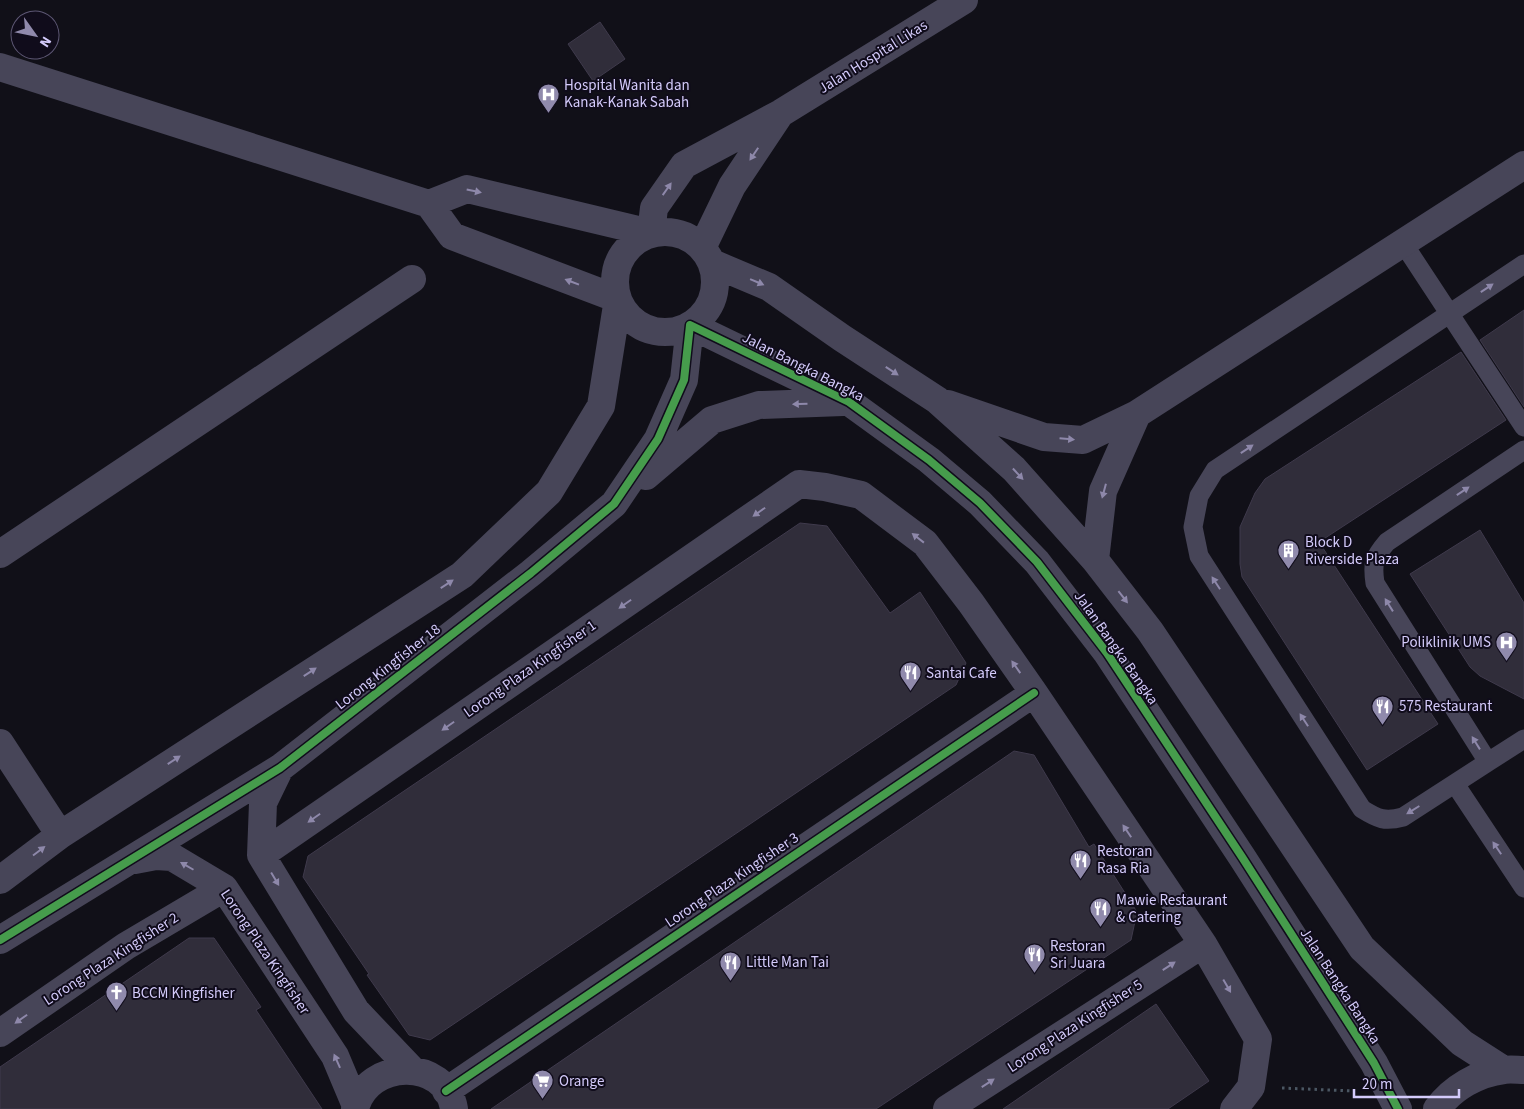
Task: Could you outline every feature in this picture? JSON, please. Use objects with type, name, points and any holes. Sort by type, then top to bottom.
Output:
[{"type":"street","name":"Jalan Hospital Likas","points":[[651,233],[654,208],[684,165],[781,113],[964,0]]},
{"type":"street","points":[[0,67],[429,204],[452,236],[618,299]]},
{"type":"street","points":[[781,113],[732,186],[707,256],[714,284],[710,304],[702,316],[682,329],[660,332],[646,329],[634,322],[624,312],[618,299],[614,282],[621,256],[640,238],[651,233],[665,231],[678,233],[692,239],[707,256],[769,287],[842,338],[937,400],[1014,469],[1095,560],[1150,632],[1362,948],[1462,1043],[1514,1070]]},
{"type":"street","points":[[937,400],[1044,437],[1083,440],[1136,414],[1524,165]]},
{"type":"street","points":[[429,204],[467,189],[651,233]]},
{"type":"street","points":[[0,554],[412,279]]},
{"type":"street","points":[[0,880],[60,835],[462,575],[549,492],[601,406],[618,299]]},
{"type":"street","name":"Jalan Bangka Bangka","points":[[690,325],[849,402],[929,460],[980,503],[1037,562],[1107,653],[1215,816],[1374,1064],[1393,1101]]},
{"type":"street","name":"Lorong Kingfisher 18","points":[[0,940],[280,768],[531,573],[614,504],[658,439],[684,380],[690,325]]},
{"type":"street","points":[[614,504],[674,450],[712,420],[759,405],[849,402]]},
{"type":"street","points":[[1095,560],[1103,491],[1136,414]]},
{"type":"street","name":"Lorong Plaza Kingfisher 1","points":[[261,855],[799,484],[861,495],[924,543],[971,603],[1034,693]]},
{"type":"street","points":[[1034,693],[1203,944],[1258,1039],[1251,1087],[1234,1109]]},
{"type":"street","name":"Lorong Plaza Kingfisher 3","points":[[450,1100],[1034,693]]},
{"type":"street","points":[[0,743],[60,835]]},
{"type":"street","points":[[280,768],[262,802],[261,855],[356,1011],[413,1070]]},
{"type":"street","name":"Lorong Plaza Kingfisher","points":[[129,861],[156,856],[172,857],[224,888],[335,1056],[356,1108]]},
{"type":"street","name":"Lorong Plaza Kingfisher 2","points":[[0,1033],[126,946],[224,888]]},
{"type":"street","name":"Lorong Plaza Kingfisher 5","points":[[947,1109],[1203,944]]},
{"type":"street","points":[[356,1108],[362,1093],[372,1082],[384,1074],[398,1070],[413,1070],[426,1074],[437,1081],[450,1100]]},
{"type":"street","points":[[1438,1109],[1445,1098],[1472,1079],[1514,1070]]},
{"type":"lane","points":[[1403,242],[1524,427]]},
{"type":"lane","points":[[1524,264],[1215,470],[1199,496],[1193,527],[1198,556],[1362,809],[1374,817],[1390,820],[1403,817],[1524,739]]},
{"type":"lane","points":[[1488,762],[1375,582],[1373,567],[1378,554],[1387,542],[1524,450]]},
{"type":"lane","points":[[1454,784],[1524,888]]},
{"type":"path","points":[[1251,1087],[1393,1101]]},
{"type":"building","points":[[600,22],[625,59],[593,81],[568,44]]},
{"type":"building","points":[[1524,310],[1524,407],[1480,340]]},
{"type":"building","name":"Block D Riverside Plaza","points":[[1461,352],[1506,420],[1319,542],[1438,724],[1367,770],[1242,577],[1240,527],[1255,493],[1265,479]]},
{"type":"building","points":[[800,523],[827,526],[890,613],[920,592],[966,663],[956,685],[430,1040],[409,1035],[303,877],[308,856]]},
{"type":"building","points":[[1480,530],[1524,603],[1524,699],[1480,676],[1470,667],[1410,574]]},
{"type":"building","points":[[1014,751],[1034,755],[1089,847],[1094,844],[1137,912],[1131,940],[876,1109],[491,1109]]},
{"type":"building","points":[[189,938],[214,938],[261,1007],[256,1010],[322,1109],[0,1109],[0,1067]]},
{"type":"building","points":[[1156,1004],[1209,1081],[1168,1109],[1003,1109]]},
{"type":"cycle path","points":[[0,940],[280,768],[531,573],[614,504],[658,439],[684,380],[690,325],[849,402],[929,460],[980,503],[1037,562],[1107,653],[1242,857],[1374,1063],[1398,1109]]},
{"type":"cycle path","points":[[446,1091],[1034,693]]},
{"type":"place","name":"Hospital Wanita dan Kanak-Kanak Sabah","points":[[548,113]]},
{"type":"place","name":"Block D Riverside Plaza","points":[[1289,570]]},
{"type":"place","name":"Poliklinik UMS","points":[[1507,661]]},
{"type":"place","name":"Santai Cafe","points":[[910,692]]},
{"type":"place","name":"575 Restaurant","points":[[1383,725]]},
{"type":"place","name":"Restoran Rasa Ria","points":[[1081,879]]},
{"type":"place","name":"Mawie Restaurant & Catering","points":[[1100,928]]},
{"type":"place","name":"Restoran Sri Juara","points":[[1034,974]]},
{"type":"place","name":"Little Man Tai","points":[[730,981]]},
{"type":"place","name":"BCCM Kingfisher","points":[[116,1012]]},
{"type":"place","name":"Orange","points":[[543,1100]]}]
